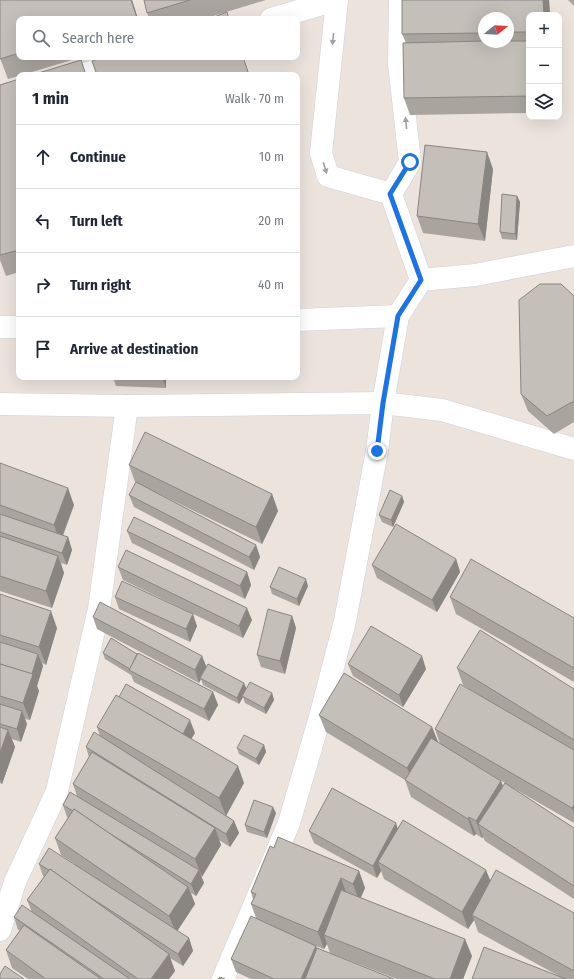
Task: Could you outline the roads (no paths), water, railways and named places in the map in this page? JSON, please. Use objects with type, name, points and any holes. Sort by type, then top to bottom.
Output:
[{"type":"street","points":[[281,16],[336,0],[321,153],[328,176],[390,194]]},
{"type":"street","points":[[390,194],[410,162],[399,64],[400,0]]},
{"type":"street","points":[[90,72],[132,60]]},
{"type":"street","points":[[390,194],[421,280]]},
{"type":"street","points":[[421,280],[475,275],[574,256]]},
{"type":"street","points":[[223,979],[289,823],[320,717],[345,620],[377,451],[383,403],[398,316],[421,280]]},
{"type":"street","points":[[300,320],[398,316]]},
{"type":"street","points":[[0,327],[16,327]]},
{"type":"street","points":[[0,404],[126,406],[383,403],[442,410],[574,449]]},
{"type":"street","points":[[0,930],[15,882],[57,791],[99,609],[126,406]]}]
